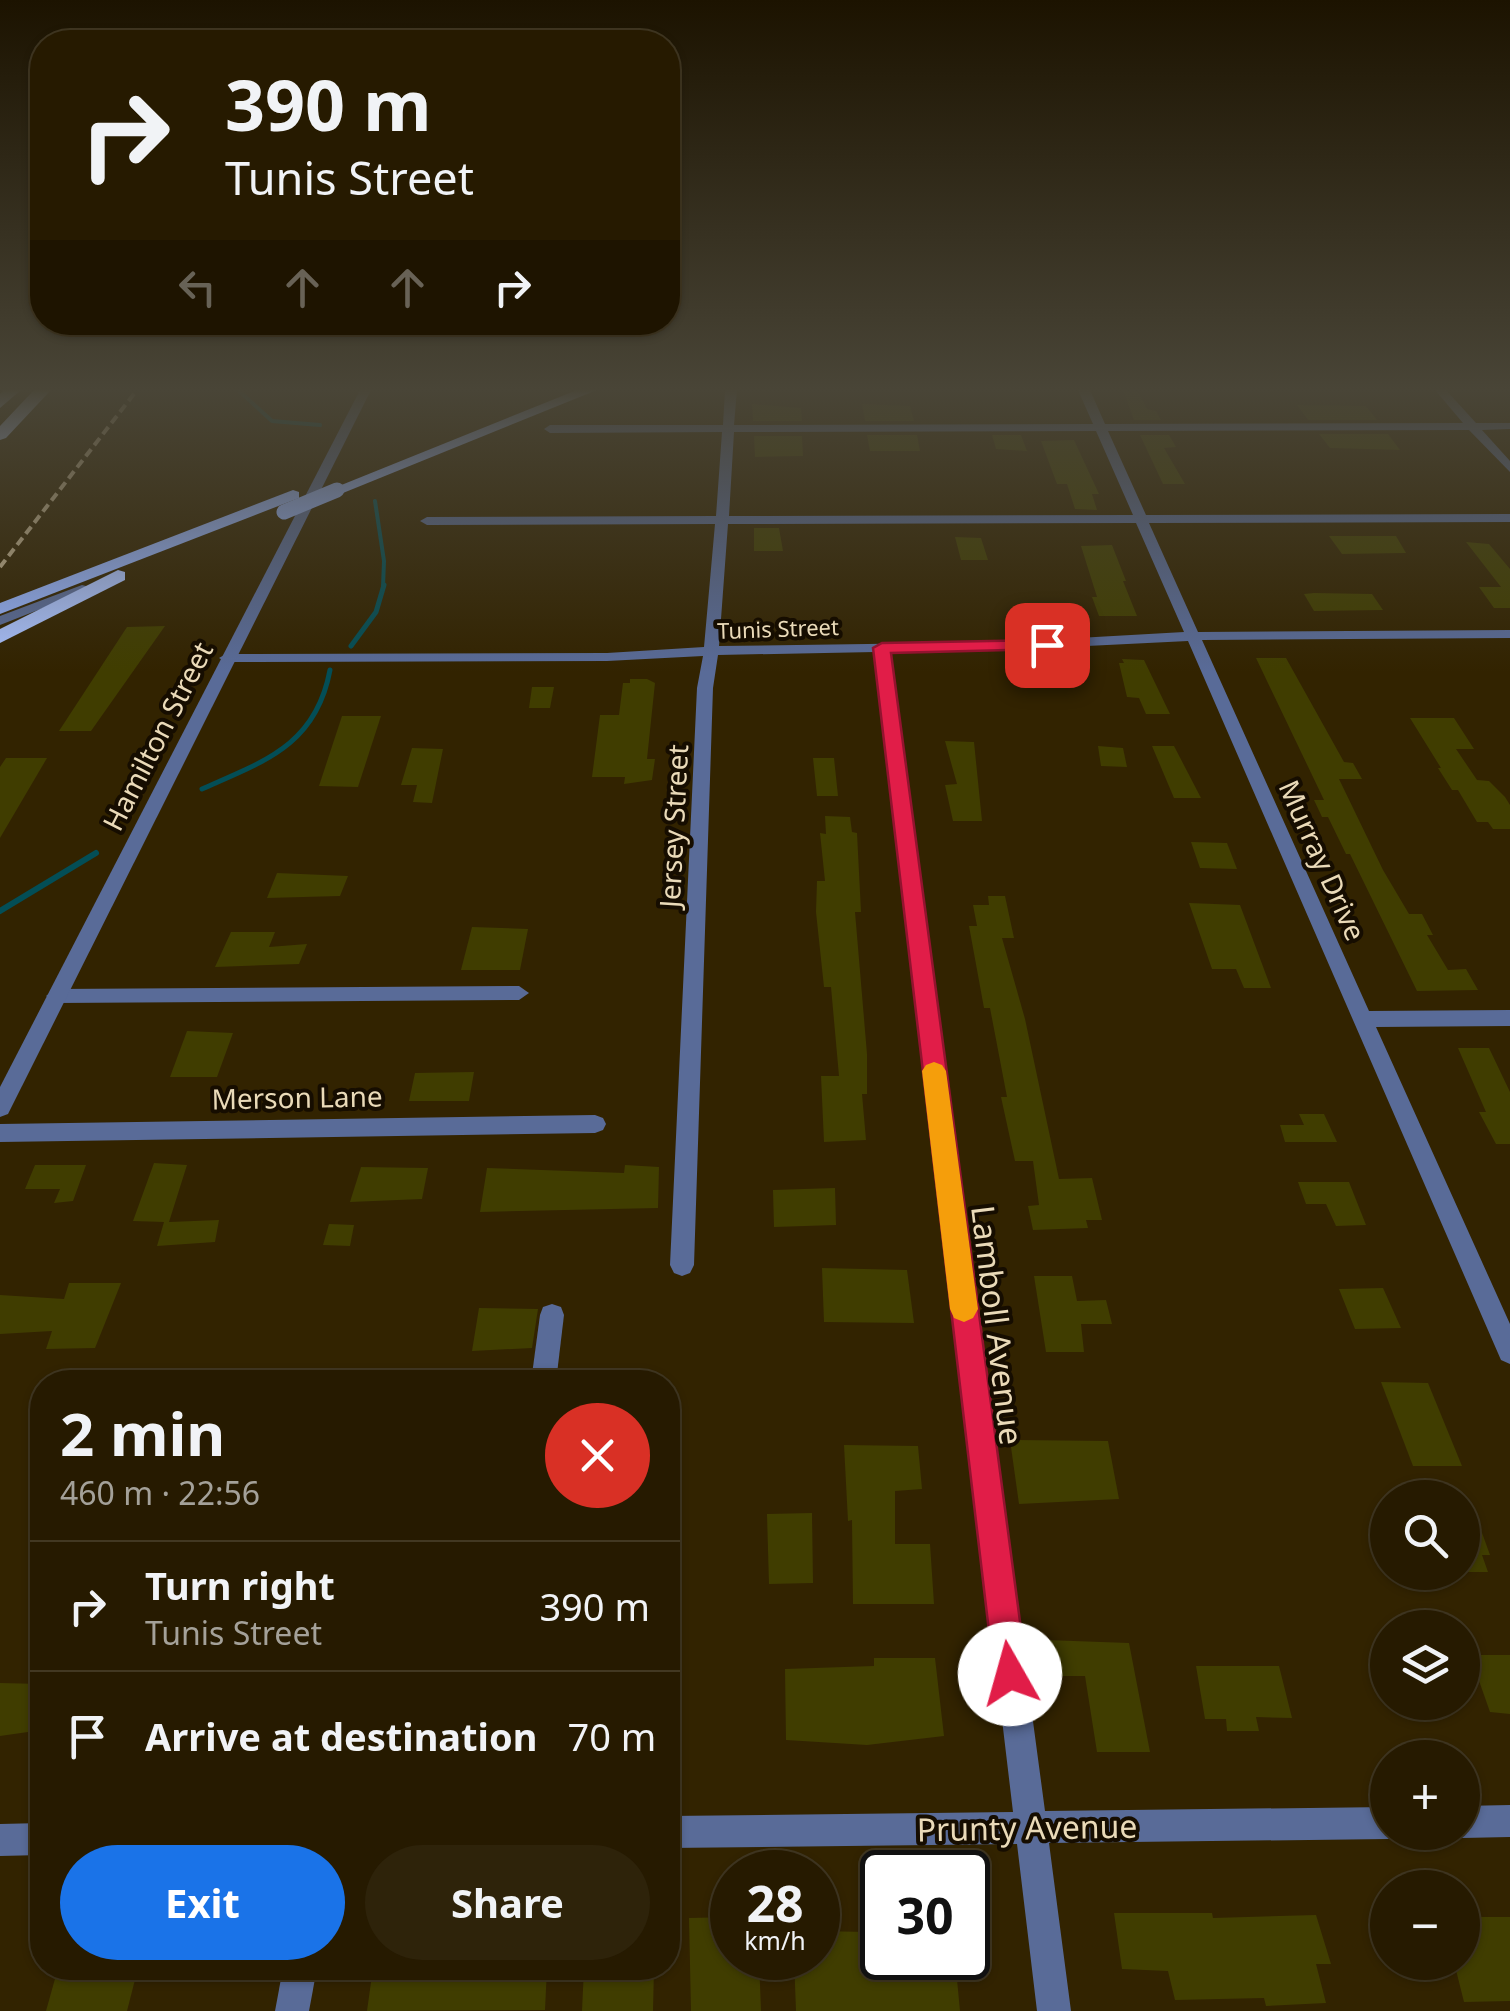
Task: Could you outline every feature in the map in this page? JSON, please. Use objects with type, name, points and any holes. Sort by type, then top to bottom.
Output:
[{"type":"highway","points":[[0,637],[118,576]]},
{"type":"main road","points":[[118,576],[336,484]]},
{"type":"main road","points":[[0,609],[289,503]]},
{"type":"street","name":"Hamilton Street","points":[[0,1108],[317,484]]},
{"type":"street","name":"Jersey Street","points":[[682,1265],[706,688],[723,484]]},
{"type":"street","name":"Murray Drive","points":[[1126,484],[1510,1352]]},
{"type":"street","points":[[427,521],[1510,518]]},
{"type":"street","points":[[0,621],[118,576]]},
{"type":"street","name":"Tunis Street","points":[[226,658],[607,657],[1047,645],[1194,636],[1510,634]]},
{"type":"street","name":"Lamboll Avenue","points":[[882,648],[1054,2011]]},
{"type":"street","points":[[56,996],[519,993]]},
{"type":"street","points":[[1363,1019],[1510,1018]]},
{"type":"street","name":"Merson Lane","points":[[0,1133],[595,1124]]},
{"type":"street","points":[[545,1370],[552,1315]]},
{"type":"street","points":[[1480,1822],[1510,1821]]},
{"type":"street","name":"Prunty Avenue","points":[[680,1832],[1370,1823]]},
{"type":"street","points":[[0,1840],[30,1839]]},
{"type":"street","points":[[292,2011],[298,1980]]},
{"type":"building","points":[[1057,484],[1094,484],[1099,494],[1092,494],[1097,510],[1075,509],[1067,484]]},
{"type":"building","points":[[754,528],[779,528],[783,551],[754,551]]},
{"type":"building","points":[[1329,536],[1396,536],[1406,553],[1342,554]]},
{"type":"building","points":[[955,537],[981,538],[988,560],[961,560]]},
{"type":"building","points":[[1466,542],[1489,544],[1510,569],[1510,608],[1494,608],[1479,587],[1501,587]]},
{"type":"building","points":[[1112,545],[1137,616],[1099,616],[1092,597],[1097,597],[1081,546]]},
{"type":"building","points":[[1304,594],[1372,594],[1383,610],[1314,611]]},
{"type":"building","points":[[165,626],[91,731],[59,731],[127,627]]},
{"type":"building","points":[[1256,658],[1286,658],[1344,762],[1353,763],[1362,779],[1339,779],[1383,870],[1409,914],[1422,914],[1433,935],[1427,935],[1448,970],[1466,969],[1478,990],[1417,991],[1350,854],[1346,854],[1328,817],[1322,817],[1314,800],[1324,800]]},
{"type":"building","points":[[1122,659],[1144,660],[1170,714],[1146,714],[1139,698],[1127,697],[1119,663],[1124,663]]},
{"type":"building","points":[[630,679],[655,683],[647,759],[655,759],[652,780],[624,784],[625,777],[592,777],[600,715],[619,715],[623,683],[630,683]]},
{"type":"building","points":[[532,687],[554,687],[550,708],[529,708]]},
{"type":"building","points":[[342,716],[381,716],[358,787],[319,786]]},
{"type":"building","points":[[1410,718],[1454,718],[1474,749],[1456,749],[1477,780],[1489,781],[1505,797],[1510,805],[1510,829],[1493,829],[1488,822],[1477,822],[1458,790],[1452,790]]},
{"type":"building","points":[[945,741],[974,742],[982,821],[953,821],[945,785],[957,784]]},
{"type":"building","points":[[1098,746],[1123,748],[1127,767],[1101,766]]},
{"type":"building","points":[[1152,746],[1174,746],[1201,798],[1174,798]]},
{"type":"building","points":[[412,748],[443,749],[432,803],[413,802],[417,785],[401,785]]},
{"type":"building","points":[[6,758],[47,758],[0,838],[0,767]]},
{"type":"building","points":[[813,758],[834,758],[838,796],[817,796]]},
{"type":"building","points":[[825,816],[850,817],[852,832],[857,833],[861,912],[855,912],[867,1054],[867,1094],[862,1094],[866,1140],[824,1142],[821,1076],[839,1076],[831,987],[824,987],[816,912],[817,881],[825,881],[820,833],[826,834]]},
{"type":"building","points":[[1191,842],[1227,843],[1237,869],[1200,868]]},
{"type":"building","points":[[277,873],[348,876],[340,896],[267,898]]},
{"type":"building","points":[[988,896],[1005,896],[1014,938],[1002,938],[1025,1019],[1059,1179],[1092,1178],[1102,1220],[1086,1220],[1088,1228],[1033,1230],[1028,1206],[1039,1205],[1033,1161],[1015,1161],[1001,1097],[1007,1097],[990,1008],[984,1008],[969,926],[977,926],[973,905],[989,905]]},
{"type":"building","points":[[1189,903],[1240,905],[1271,988],[1244,988],[1236,969],[1212,969]]},
{"type":"building","points":[[472,927],[528,929],[520,970],[461,970]]},
{"type":"building","points":[[231,932],[275,932],[269,947],[307,944],[299,964],[215,967]]},
{"type":"building","points":[[187,1031],[233,1033],[217,1077],[170,1077]]},
{"type":"building","points":[[1458,1048],[1489,1048],[1510,1092],[1510,1144],[1496,1144],[1479,1112],[1486,1112]]},
{"type":"building","points":[[474,1072],[469,1101],[409,1101],[415,1073]]},
{"type":"building","points":[[1299,1114],[1324,1114],[1337,1142],[1285,1142],[1280,1125],[1304,1125]]},
{"type":"building","points":[[154,1163],[187,1165],[169,1222],[219,1220],[215,1242],[157,1246],[164,1222],[133,1221]]},
{"type":"building","points":[[35,1165],[86,1165],[73,1201],[54,1203],[60,1189],[25,1189]]},
{"type":"building","points":[[625,1165],[659,1167],[658,1208],[480,1212],[487,1168],[624,1173]]},
{"type":"building","points":[[361,1167],[428,1168],[422,1199],[350,1202]]},
{"type":"building","points":[[1298,1182],[1349,1182],[1366,1225],[1336,1226],[1326,1204],[1306,1204]]},
{"type":"building","points":[[835,1188],[836,1225],[774,1227],[773,1190]]},
{"type":"building","points":[[329,1224],[354,1225],[350,1246],[323,1245]]},
{"type":"building","points":[[822,1268],[907,1270],[914,1323],[824,1322]]},
{"type":"building","points":[[1034,1276],[1072,1276],[1077,1301],[1106,1300],[1112,1324],[1081,1324],[1084,1352],[1046,1352]]},
{"type":"building","points":[[69,1283],[121,1283],[95,1348],[46,1349],[52,1331],[0,1334],[0,1295],[64,1299]]},
{"type":"building","points":[[1383,1288],[1401,1328],[1355,1329],[1339,1289]]},
{"type":"building","points":[[479,1308],[538,1309],[532,1348],[472,1351]]},
{"type":"building","points":[[1381,1382],[1428,1383],[1462,1466],[1413,1466]]},
{"type":"building","points":[[1010,1440],[1108,1441],[1119,1499],[1019,1504]]},
{"type":"building","points":[[844,1445],[918,1446],[922,1489],[895,1491],[895,1544],[930,1544],[934,1604],[853,1604],[852,1520],[848,1521]]},
{"type":"building","points":[[812,1513],[813,1583],[769,1584],[767,1514]]},
{"type":"building","points":[[1480,1530],[1490,1555],[1482,1555],[1488,1572],[1480,1572]]},
{"type":"building","points":[[1046,1640],[1129,1643],[1150,1752],[1097,1752],[1085,1676],[1052,1676]]},
{"type":"building","points":[[1480,1655],[1510,1655],[1510,1714],[1490,1712],[1480,1684]]},
{"type":"building","points":[[874,1658],[935,1658],[944,1736],[867,1745],[786,1740],[785,1669],[874,1666]]},
{"type":"building","points":[[1196,1666],[1279,1666],[1292,1718],[1256,1717],[1259,1731],[1227,1731],[1226,1719],[1205,1719]]},
{"type":"building","points":[[0,1683],[30,1684],[30,1732],[0,1736]]},
{"type":"building","points":[[1114,1913],[1212,1913],[1213,1918],[1316,1915],[1331,1964],[1316,1964],[1326,2003],[1266,2006],[1264,1998],[1175,2000],[1168,1971],[1122,1969]]},
{"type":"building","points":[[1480,1917],[1510,1917],[1510,2001],[1464,2002],[1458,1980],[1480,1980]]},
{"type":"building","points":[[689,1918],[710,1918],[710,1980],[760,1980],[761,2011],[691,2011]]},
{"type":"building","points":[[840,1931],[860,1932],[860,1980],[957,1980],[960,2011],[796,2011],[795,1980],[840,1980]]},
{"type":"building","points":[[55,1980],[135,1980],[127,2011],[46,2011]]},
{"type":"building","points":[[371,1980],[546,1980],[545,2010],[367,2011]]},
{"type":"building","points":[[583,1980],[654,1980],[653,2011],[582,2011]]},
{"type":"waterway","points":[[375,501],[384,561],[383,587]]},
{"type":"waterway","points":[[351,646],[376,612],[384,585]]},
{"type":"waterway","points":[[202,789],[266,759],[300,733],[313,716],[330,670]]},
{"type":"waterway","points":[[0,911],[96,853]]},
{"type":"railway","points":[[0,567],[64,484]]},
{"type":"slow traffic","points":[[934,1071],[964,1309]]},
{"type":"route","points":[[1010,1674],[882,648],[1047,645]]}]
